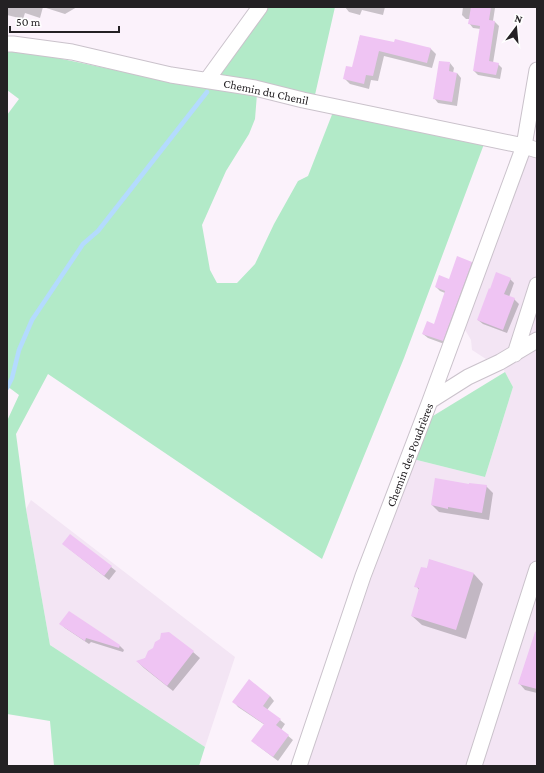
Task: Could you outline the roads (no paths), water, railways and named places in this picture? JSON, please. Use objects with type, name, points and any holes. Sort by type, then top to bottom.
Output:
[{"type":"street","points":[[207,80],[260,7]]},
{"type":"street","name":"Chemin du Chenil","points":[[7,44],[72,52],[172,75],[255,88],[303,100],[531,148]]},
{"type":"street","name":"Chemin des Poudrières","points":[[299,766],[363,576],[430,401],[531,148],[537,70]]},
{"type":"street","points":[[515,354],[537,285]]},
{"type":"street","points":[[430,401],[468,377],[515,354],[537,340]]},
{"type":"street","points":[[474,766],[537,569]]},
{"type":"waterway","points":[[7,388],[12,378],[19,350],[32,320],[83,244],[98,231],[207,92]]}]
